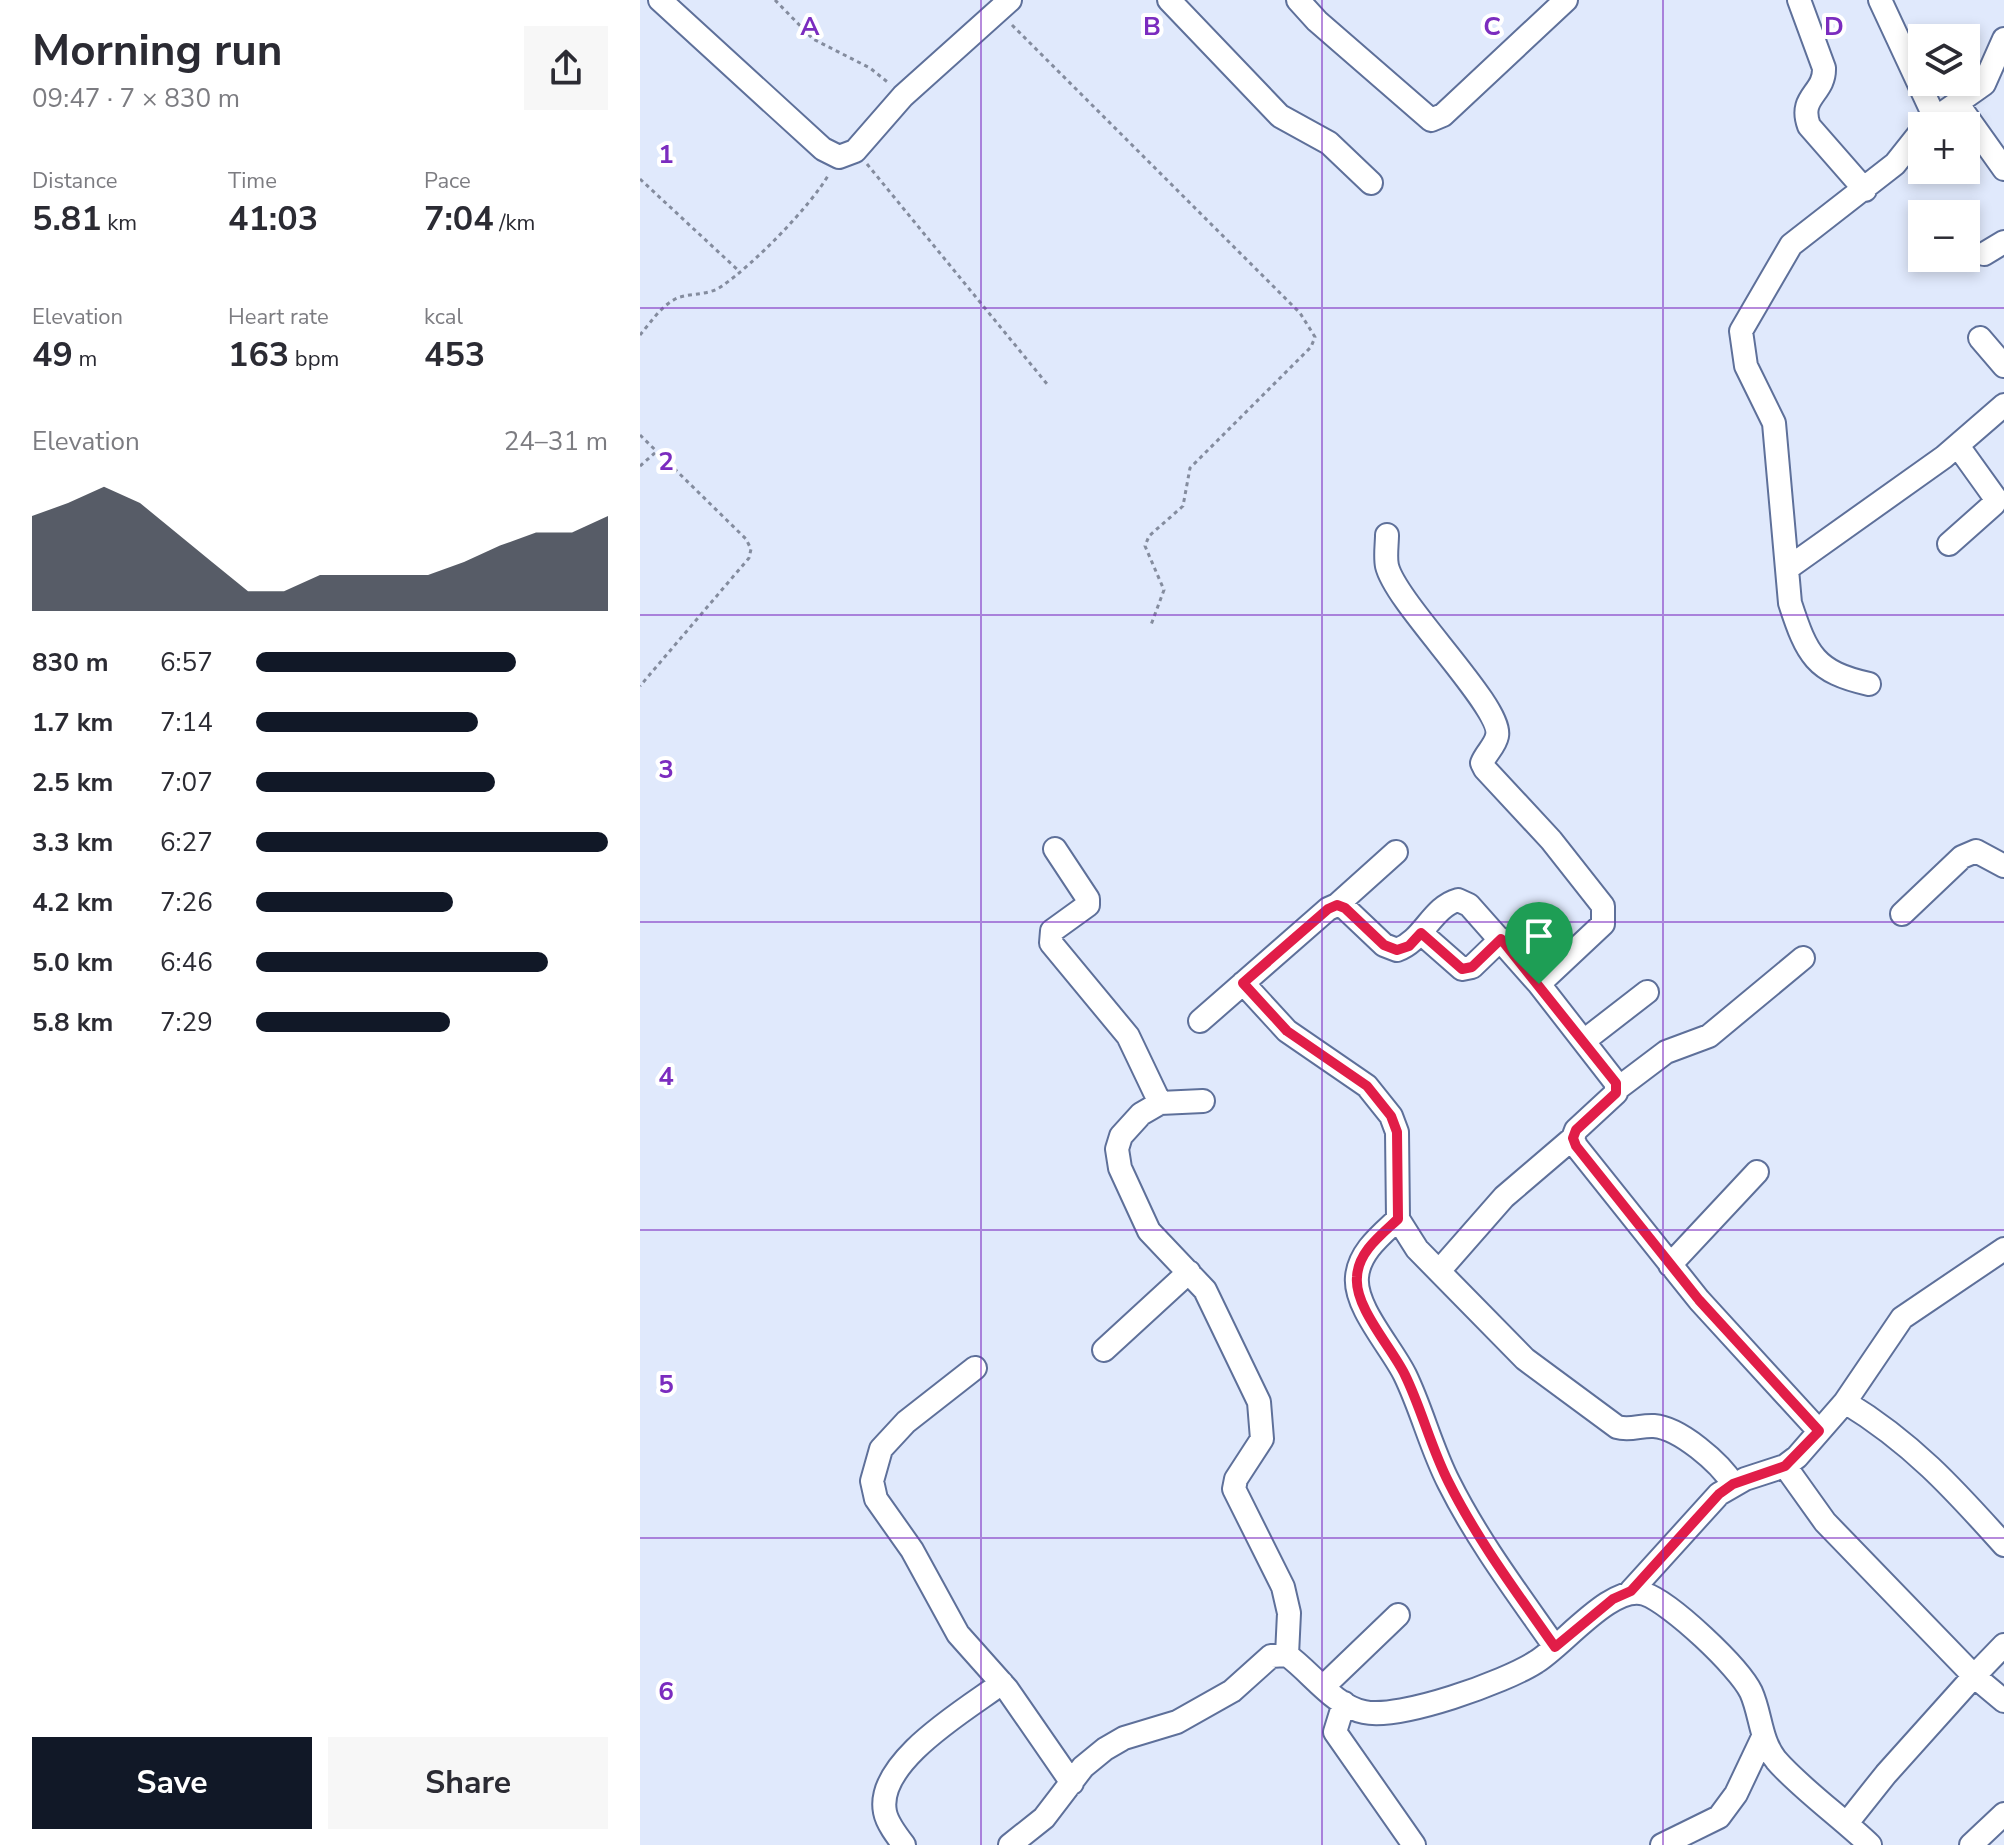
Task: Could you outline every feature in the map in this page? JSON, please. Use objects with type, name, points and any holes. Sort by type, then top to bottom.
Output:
[{"type":"street","points":[[660,0],[823,149],[847,154],[903,96],[1004,5]]},
{"type":"street","points":[[1169,0],[1280,116],[1329,143],[1371,183]]},
{"type":"street","points":[[1298,0],[1317,21],[1431,120],[1443,115],[1566,0]]},
{"type":"street","points":[[1799,0],[1825,76],[1805,106],[1805,115],[1809,126],[1865,190]]},
{"type":"street","points":[[1880,0],[1922,112]]},
{"type":"street","points":[[1944,112],[1994,79],[2004,39]]},
{"type":"street","points":[[1957,103],[2004,169]]},
{"type":"street","points":[[1869,684],[1837,677],[1819,664],[1803,638],[1790,603],[1774,423],[1746,366],[1741,331],[1791,245],[1865,190],[1895,164],[1908,148]]},
{"type":"street","points":[[1984,254],[2004,242]]},
{"type":"street","points":[[1980,338],[2004,366]]},
{"type":"street","points":[[1788,568],[1958,446],[2004,405]]},
{"type":"street","points":[[1949,544],[1996,499],[1958,446]]},
{"type":"street","points":[[1387,535],[1387,566],[1399,588],[1484,705],[1497,728],[1496,740],[1482,763],[1485,769],[1551,840],[1603,906],[1603,924],[1539,984]]},
{"type":"street","points":[[1055,849],[1088,899],[1088,905],[1052,931],[1051,943],[1128,1036],[1160,1103]]},
{"type":"street","points":[[1902,914],[1962,857],[1976,851],[2004,866]]},
{"type":"street","points":[[1200,1021],[1396,852]]},
{"type":"street","points":[[1337,905],[1345,908],[1384,945],[1397,950],[1409,946],[1448,903],[1458,900],[1469,905],[1585,1040],[1612,1076],[1617,1089]]},
{"type":"street","points":[[1421,933],[1462,969],[1472,967],[1501,939]]},
{"type":"street","points":[[1439,1271],[1504,1197],[1573,1138],[1582,1123],[1617,1089],[1666,1052],[1709,1036],[1803,958]]},
{"type":"street","points":[[1243,983],[1287,1031],[1367,1086],[1391,1116],[1397,1132],[1398,1219],[1417,1249],[1525,1359],[1617,1427],[1651,1425],[1670,1431],[1712,1458],[1733,1484]]},
{"type":"street","points":[[1585,1040],[1647,992]]},
{"type":"street","points":[[1203,1101],[1160,1103],[1141,1114],[1121,1136],[1117,1149],[1120,1168],[1149,1231],[1189,1272],[1218,1310],[1259,1402],[1262,1439],[1236,1479],[1234,1489],[1283,1587],[1289,1613],[1287,1655]]},
{"type":"street","points":[[1573,1138],[1591,1167],[1670,1265],[1819,1431]]},
{"type":"street","points":[[1670,1265],[1757,1172]]},
{"type":"street","points":[[1398,1219],[1369,1247],[1359,1264],[1356,1281],[1360,1298],[1404,1372],[1433,1450],[1470,1524],[1555,1647]]},
{"type":"street","points":[[1010,1845],[1044,1818],[1105,1749],[1124,1738],[1177,1722],[1232,1691],[1271,1656],[1287,1655],[1344,1703],[1363,1712],[1384,1714],[1434,1703],[1514,1674],[1555,1647],[1613,1599],[1631,1591],[1703,1509],[1733,1484],[1785,1466],[1845,1402],[1902,1318],[2004,1249]]},
{"type":"street","points":[[1104,1350],[1189,1272]]},
{"type":"street","points":[[975,1368],[892,1436],[881,1449],[872,1481],[885,1514],[912,1550],[958,1634],[1002,1683],[1072,1783]]},
{"type":"street","points":[[1845,1402],[1909,1445],[1948,1482],[2004,1545]]},
{"type":"street","points":[[1785,1466],[1825,1522],[1974,1676],[2004,1701]]},
{"type":"street","points":[[1631,1591],[1647,1595],[1663,1605],[1735,1669],[1749,1689],[1763,1737],[1777,1761],[1870,1845]]},
{"type":"street","points":[[1324,1686],[1398,1615]]},
{"type":"street","points":[[1847,1823],[1886,1774],[2004,1645]]},
{"type":"street","points":[[904,1845],[885,1813],[885,1793],[893,1773],[906,1757],[1002,1683]]},
{"type":"street","points":[[1344,1703],[1335,1732],[1414,1845]]},
{"type":"street","points":[[1662,1845],[1719,1817],[1736,1794],[1763,1737]]},
{"type":"street","points":[[1971,1845],[2004,1814]]},
{"type":"path","points":[[775,0],[813,39],[870,68],[903,96]]},
{"type":"path","points":[[1004,5],[1300,313],[1315,337],[1311,347],[1190,468],[1183,506],[1149,536],[1145,546],[1164,590],[1151,625]]},
{"type":"path","points":[[640,335],[663,308],[679,298],[719,289],[740,272],[813,197],[847,154],[1047,384]]},
{"type":"path","points":[[640,179],[740,272]]},
{"type":"path","points":[[640,435],[737,530],[751,549],[749,558],[640,686]]},
{"type":"path","points":[[640,466],[656,452]]},
{"type":"route","points":[[1337,905],[1345,908],[1384,945],[1397,950],[1409,946],[1421,933],[1453,965],[1462,969],[1472,967],[1501,939],[1539,984],[1616,1083],[1616,1093],[1576,1130],[1573,1138],[1576,1146],[1699,1300],[1819,1431],[1785,1466],[1733,1484],[1719,1494],[1680,1532],[1631,1591],[1613,1599],[1555,1647],[1470,1524],[1433,1450],[1404,1372],[1360,1298],[1356,1281],[1359,1264],[1369,1247],[1398,1219],[1397,1132],[1391,1116],[1367,1086],[1321,1058],[1287,1031],[1243,983],[1328,909],[1337,905]]}]
